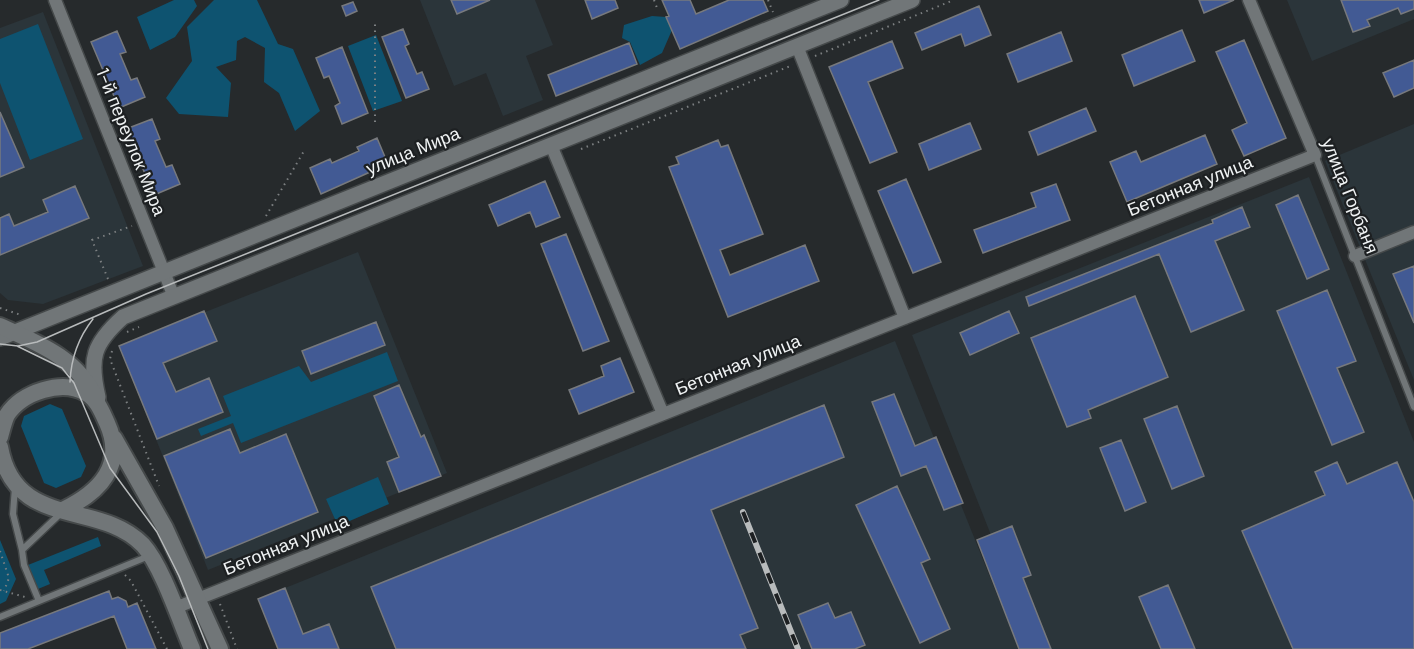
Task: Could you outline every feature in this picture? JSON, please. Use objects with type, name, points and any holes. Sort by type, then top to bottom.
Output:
[{"type":"main road","points":[[5,332],[52,350],[78,370],[92,388],[113,436],[165,528],[220,649]]},
{"type":"main road","points":[[0,437],[8,415],[28,396],[50,388],[87,393],[100,406]]},
{"type":"main road","points":[[63,510],[84,500],[107,476],[114,456],[113,436]]},
{"type":"main road","points":[[1,455],[15,483],[30,497],[49,508],[63,510],[115,528],[141,544],[150,555],[192,649]]},
{"type":"street","name":"1-й переулок Мира","points":[[55,0],[174,297]]},
{"type":"street","name":"улица Мира","points":[[5,332],[164,272],[841,0]]},
{"type":"street","points":[[100,406],[93,373],[95,349],[107,331],[123,317],[554,152],[797,46],[912,0]]},
{"type":"street","name":"улица Горбаня","points":[[1249,0],[1315,155]]},
{"type":"street","points":[[797,46],[905,318]]},
{"type":"street","points":[[554,152],[663,414]]},
{"type":"street","name":"Бетонная улица","points":[[175,608],[1315,155]]},
{"type":"street","points":[[1355,256],[1414,232]]},
{"type":"lane","name":"улица Горбаня","points":[[1315,155],[1414,407]]},
{"type":"lane","points":[[15,483],[13,514],[24,565],[39,601]]},
{"type":"lane","points":[[21,550],[63,510]]},
{"type":"lane","points":[[0,617],[150,555]]},
{"type":"path","points":[[654,0],[657,8]]},
{"type":"path","points":[[768,0],[775,18]]},
{"type":"path","points":[[554,152],[803,61],[954,0]]},
{"type":"path","points":[[375,21],[375,122]]},
{"type":"path","points":[[266,217],[304,151]]},
{"type":"path","points":[[108,279],[92,240],[144,223]]},
{"type":"path","points":[[126,332],[147,322]]},
{"type":"path","points":[[113,348],[110,359],[159,488]]},
{"type":"path","points":[[0,551],[9,578],[2,590],[39,601]]},
{"type":"path","points":[[119,568],[132,581],[167,649]]},
{"type":"path","points":[[216,592],[237,649]]},
{"type":"shaded area","points":[[174,0],[194,0],[197,6],[175,37],[150,50],[137,17]]},
{"type":"shaded area","points":[[214,0],[257,0],[278,44],[293,49],[320,111],[295,131],[279,93],[264,82],[265,48],[245,37],[237,41],[236,60],[216,67],[231,83],[228,117],[179,114],[166,98],[192,61],[187,27]]},
{"type":"shaded area","points":[[420,0],[535,0],[553,45],[526,56],[543,100],[503,116],[486,73],[454,86]]},
{"type":"shaded area","points":[[1287,0],[1414,0],[1414,19],[1312,61]]},
{"type":"shaded area","points":[[43,12],[143,266],[43,304],[8,300],[0,293],[0,28]]},
{"type":"shaded area","points":[[652,16],[666,17],[672,30],[662,53],[640,65],[630,42],[622,38],[624,25]]},
{"type":"shaded area","points":[[38,24],[83,139],[30,160],[0,83],[0,39]]},
{"type":"shaded area","points":[[376,35],[402,101],[373,111],[348,46]]},
{"type":"shaded area","points":[[1414,124],[1414,380],[1325,161]]},
{"type":"shaded area","points":[[1309,177],[1414,442],[1414,649],[1036,649],[912,335]]},
{"type":"shaded area","points":[[358,252],[447,473],[208,570],[119,346]]},
{"type":"shaded area","points":[[895,341],[1019,649],[278,649],[258,599]]},
{"type":"shaded area","points":[[387,352],[398,381],[241,443],[233,423],[201,436],[198,429],[231,416],[223,396],[299,366],[311,382]]},
{"type":"shaded area","points":[[50,404],[62,409],[86,466],[81,477],[56,488],[44,483],[21,426],[24,416]]},
{"type":"shaded area","points":[[378,477],[389,504],[338,526],[326,499]]},
{"type":"shaded area","points":[[98,537],[101,546],[44,570],[50,584],[38,589],[28,565]]},
{"type":"shaded area","points":[[0,540],[16,579],[6,601],[0,604]]},
{"type":"building","points":[[451,0],[490,0],[457,14]]},
{"type":"building","points":[[585,0],[615,0],[618,8],[592,19]]},
{"type":"building","points":[[662,0],[690,0],[696,14],[729,0],[763,0],[768,11],[680,49],[666,17],[669,16]]},
{"type":"building","points":[[1199,0],[1234,0],[1204,13]]},
{"type":"building","points":[[1341,0],[1414,0],[1414,9],[1401,14],[1398,8],[1367,20],[1370,26],[1353,32]]},
{"type":"building","points":[[353,2],[357,11],[346,16],[342,6]]},
{"type":"building","points":[[979,6],[991,35],[965,46],[961,34],[922,50],[915,33]]},
{"type":"building","points":[[403,29],[409,44],[405,46],[417,74],[422,72],[429,89],[406,98],[382,37]]},
{"type":"building","points":[[1182,30],[1195,61],[1134,86],[1122,55]]},
{"type":"building","points":[[117,31],[126,52],[120,54],[131,80],[137,78],[145,97],[119,108],[91,42]]},
{"type":"building","points":[[1061,32],[1072,61],[1018,82],[1007,54]]},
{"type":"building","points":[[1244,40],[1286,138],[1244,156],[1232,130],[1247,123],[1216,52]]},
{"type":"building","points":[[892,41],[903,68],[868,82],[897,152],[870,163],[829,67]]},
{"type":"building","points":[[629,43],[637,64],[556,96],[548,75]]},
{"type":"building","points":[[342,47],[368,113],[342,124],[335,106],[340,103],[329,76],[324,78],[316,58]]},
{"type":"building","points":[[1414,60],[1414,88],[1394,97],[1383,73]]},
{"type":"building","points":[[1086,108],[1096,131],[1038,155],[1029,132]]},
{"type":"building","points":[[0,112],[24,167],[0,177]]},
{"type":"building","points":[[152,119],[160,139],[155,141],[166,167],[172,165],[180,184],[154,195],[126,129]]},
{"type":"building","points":[[970,123],[981,149],[929,170],[919,144]]},
{"type":"building","points":[[1205,135],[1217,164],[1127,202],[1110,162],[1136,151],[1141,162]]},
{"type":"building","points":[[377,138],[388,164],[321,194],[310,168],[330,159],[332,163],[359,151],[357,147]]},
{"type":"building","points":[[718,140],[721,147],[728,145],[763,234],[720,250],[730,275],[805,245],[819,281],[728,317],[669,167],[679,164],[676,157]]},
{"type":"building","points":[[906,179],[941,262],[913,273],[878,191]]},
{"type":"building","points":[[545,181],[560,217],[536,227],[530,212],[498,226],[489,205]]},
{"type":"building","points":[[1056,184],[1070,220],[983,253],[974,230],[1036,207],[1031,193]]},
{"type":"building","points":[[75,186],[89,218],[0,255],[0,218],[9,214],[14,226],[48,212],[43,200]]},
{"type":"building","points":[[1298,195],[1329,269],[1307,279],[1276,205]]},
{"type":"building","points":[[1242,207],[1250,227],[1215,241],[1244,310],[1191,332],[1159,254],[1029,306],[1026,297],[1213,223],[1212,220]]},
{"type":"building","points":[[566,234],[609,341],[583,351],[541,244]]},
{"type":"building","points":[[1414,266],[1414,323],[1393,274]]},
{"type":"building","points":[[1327,290],[1356,361],[1337,368],[1364,432],[1332,445],[1277,311]]},
{"type":"building","points":[[1135,296],[1168,377],[1088,410],[1091,418],[1067,427],[1031,338]]},
{"type":"building","points":[[204,311],[217,341],[163,363],[176,392],[209,378],[223,412],[157,439],[119,346]]},
{"type":"building","points":[[1009,311],[1019,333],[970,355],[960,333]]},
{"type":"building","points":[[376,322],[385,345],[311,374],[302,351]]},
{"type":"building","points":[[620,358],[634,392],[579,414],[569,390],[604,376],[601,366]]},
{"type":"building","points":[[399,385],[421,437],[424,435],[441,476],[399,492],[387,462],[399,457],[374,396]]},
{"type":"building","points":[[894,394],[915,446],[936,437],[963,503],[944,510],[926,466],[901,476],[872,402]]},
{"type":"building","points":[[824,405],[844,457],[711,510],[758,628],[740,635],[746,649],[396,649],[371,587]]},
{"type":"building","points":[[1177,406],[1204,476],[1172,489],[1144,419]]},
{"type":"building","points":[[230,429],[240,453],[286,434],[318,512],[206,558],[164,456]]},
{"type":"building","points":[[1121,440],[1146,502],[1125,511],[1100,448]]},
{"type":"building","points":[[1337,462],[1347,484],[1397,462],[1414,502],[1414,649],[1293,649],[1242,531],[1325,495],[1315,472]]},
{"type":"building","points":[[897,486],[930,559],[921,563],[950,629],[920,643],[856,505]]},
{"type":"building","points":[[1012,526],[1031,575],[1023,578],[1051,649],[1019,649],[977,540]]},
{"type":"building","points":[[1168,585],[1195,649],[1161,649],[1139,597]]},
{"type":"building","points":[[285,588],[303,634],[329,624],[339,649],[278,649],[258,599]]},
{"type":"building","points":[[109,591],[112,599],[118,597],[126,601],[128,607],[137,603],[156,649],[127,649],[114,616],[28,649],[0,649],[0,633]]},
{"type":"building","points":[[828,603],[835,618],[851,612],[865,645],[855,649],[812,649],[798,615]]},
{"type":"tram line","points":[[0,344],[18,346],[37,342],[146,294],[879,0]]},
{"type":"tram line","points":[[70,382],[76,349],[93,319]]},
{"type":"tram line","points":[[17,346],[62,368],[74,383],[110,468],[157,532],[179,576],[208,649]]},
{"type":"railway","points":[[743,512],[798,649]]}]
